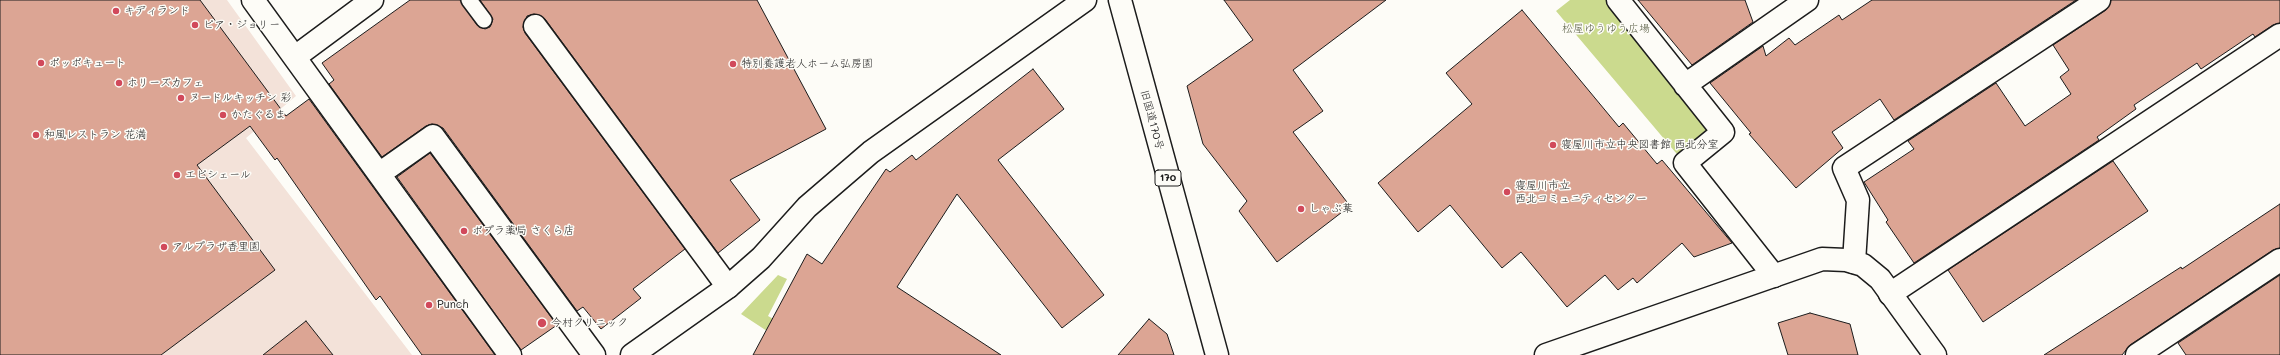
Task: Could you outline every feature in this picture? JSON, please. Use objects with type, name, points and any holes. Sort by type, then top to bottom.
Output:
[{"type":"main road","points":[[253,0],[510,355]]},
{"type":"main road","points":[[294,57],[372,0]]},
{"type":"main road","points":[[632,355],[728,287],[761,258],[806,207],[871,152],[1085,0]]},
{"type":"main road","name":"旧国道170号","points":[[1120,0],[1217,355]]},
{"type":"main road","points":[[1618,0],[1723,132],[1685,163],[1774,276]]},
{"type":"main road","points":[[1686,85],[1807,0]]},
{"type":"main road","points":[[1854,262],[1858,200],[1844,168],[2098,0]]},
{"type":"main road","points":[[535,26],[728,287]]},
{"type":"main road","points":[[1890,294],[2280,35]]},
{"type":"main road","points":[[379,174],[433,136],[594,355]]},
{"type":"main road","points":[[1546,355],[1822,259],[1854,262],[1863,265],[1880,279],[1935,355]]},
{"type":"main road","points":[[2137,355],[2280,260]]},
{"type":"lane","points":[[469,0],[484,20]]},
{"type":"shaded area","name":"アルプラザ香里園","points":[[0,0],[227,0],[296,96],[246,138],[412,355],[0,355]]},
{"type":"green space","name":"松屋ゆうゆう広場","points":[[1570,0],[1618,0],[1723,132],[1687,166],[1556,11]]},
{"type":"green space","points":[[778,275],[787,279],[768,316],[800,334],[793,348],[741,314]]},
{"type":"building","name":"アルプラザ香里園","points":[[0,0],[200,0],[286,116],[309,99],[495,355],[422,355],[380,296],[376,300],[277,158],[275,160],[250,126],[197,165],[275,270],[161,355],[0,355]]},
{"type":"building","points":[[410,0],[460,0],[477,25],[485,29],[490,27],[493,19],[480,0],[757,0],[826,129],[730,180],[760,220],[718,253],[545,19],[534,14],[527,16],[523,27],[525,33],[685,249],[633,289],[641,298],[601,329],[583,307],[577,311],[443,128],[432,124],[426,126],[382,157],[329,84],[334,80],[322,63]]},
{"type":"building","points":[[1224,0],[1386,0],[1293,70],[1323,111],[1293,132],[1350,206],[1277,262],[1239,211],[1247,201],[1203,144],[1187,86],[1253,40]]},
{"type":"building","points":[[1638,0],[1745,0],[1753,22],[1692,65]]},
{"type":"building","points":[[1872,0],[2076,0],[1894,120],[1880,99],[1832,132],[1843,148],[1796,188],[1749,134],[1751,133],[1710,83],[1763,46],[1766,56],[1789,38],[1795,45],[1839,15],[1842,20]]},
{"type":"building","points":[[2111,0],[2280,0],[2280,23],[2273,25],[2255,37],[2253,34],[2201,69],[2197,63],[2134,105],[2136,109],[2097,137],[2099,140],[1914,263],[1886,222],[1888,220],[1864,182],[1914,149],[1908,141],[1996,83],[2025,126],[2071,94],[2060,77],[2069,70],[2053,45],[2106,10]]},
{"type":"building","points":[[1522,10],[1619,127],[1623,123],[1657,164],[1662,160],[1732,243],[1694,257],[1682,243],[1637,283],[1633,278],[1618,290],[1605,275],[1567,307],[1521,252],[1502,268],[1450,205],[1418,232],[1378,183],[1472,104],[1446,73]]},
{"type":"building","points":[[1033,69],[1064,109],[998,160],[1104,295],[1062,328],[957,194],[897,287],[1001,355],[753,355],[807,254],[822,264],[886,169],[890,172],[912,155],[916,160]]},
{"type":"building","points":[[430,153],[557,325],[521,350],[397,177]]},
{"type":"building","points":[[2113,161],[2148,211],[1983,322],[1948,270]]},
{"type":"building","points":[[2280,204],[2280,248],[2273,250],[2130,345],[2122,355],[2044,355],[2181,267],[2182,269]]},
{"type":"building","points":[[2280,275],[2280,355],[2186,355],[2178,343]]},
{"type":"building","points":[[1810,313],[1850,324],[1858,355],[1788,355],[1778,323]]},
{"type":"building","points":[[1149,319],[1167,334],[1174,355],[1118,355]]},
{"type":"building","points":[[306,321],[333,355],[263,355]]},
{"type":"place","name":"キディランド","points":[[116,11]]},
{"type":"place","name":"ピア・ジョリー","points":[[195,25]]},
{"type":"place","name":"ポッポキュート","points":[[41,63]]},
{"type":"place","name":"特別養護老人ホーム弘房園","points":[[733,64]]},
{"type":"place","name":"ホリーズカフェ","points":[[119,83]]},
{"type":"place","name":"ヌードルキッチン 彩","points":[[181,98]]},
{"type":"place","name":"かたぐるま","points":[[223,115]]},
{"type":"place","name":"和風レストラン 花満","points":[[36,135]]},
{"type":"place","name":"寝屋川市立中央図書館 西北分室","points":[[1553,145]]},
{"type":"place","name":"エピシェール","points":[[177,175]]},
{"type":"place","name":"寝屋川市立 西北コミュニティセンター","points":[[1507,192]]},
{"type":"place","name":"しゃぶ葉","points":[[1301,209]]},
{"type":"place","name":"ポプラ薬局 さくら店","points":[[464,231]]},
{"type":"place","name":"アルプラザ香里園","points":[[164,247]]},
{"type":"place","name":"Punch","points":[[429,305]]},
{"type":"place","name":"今村クリニック","points":[[542,323]]}]
